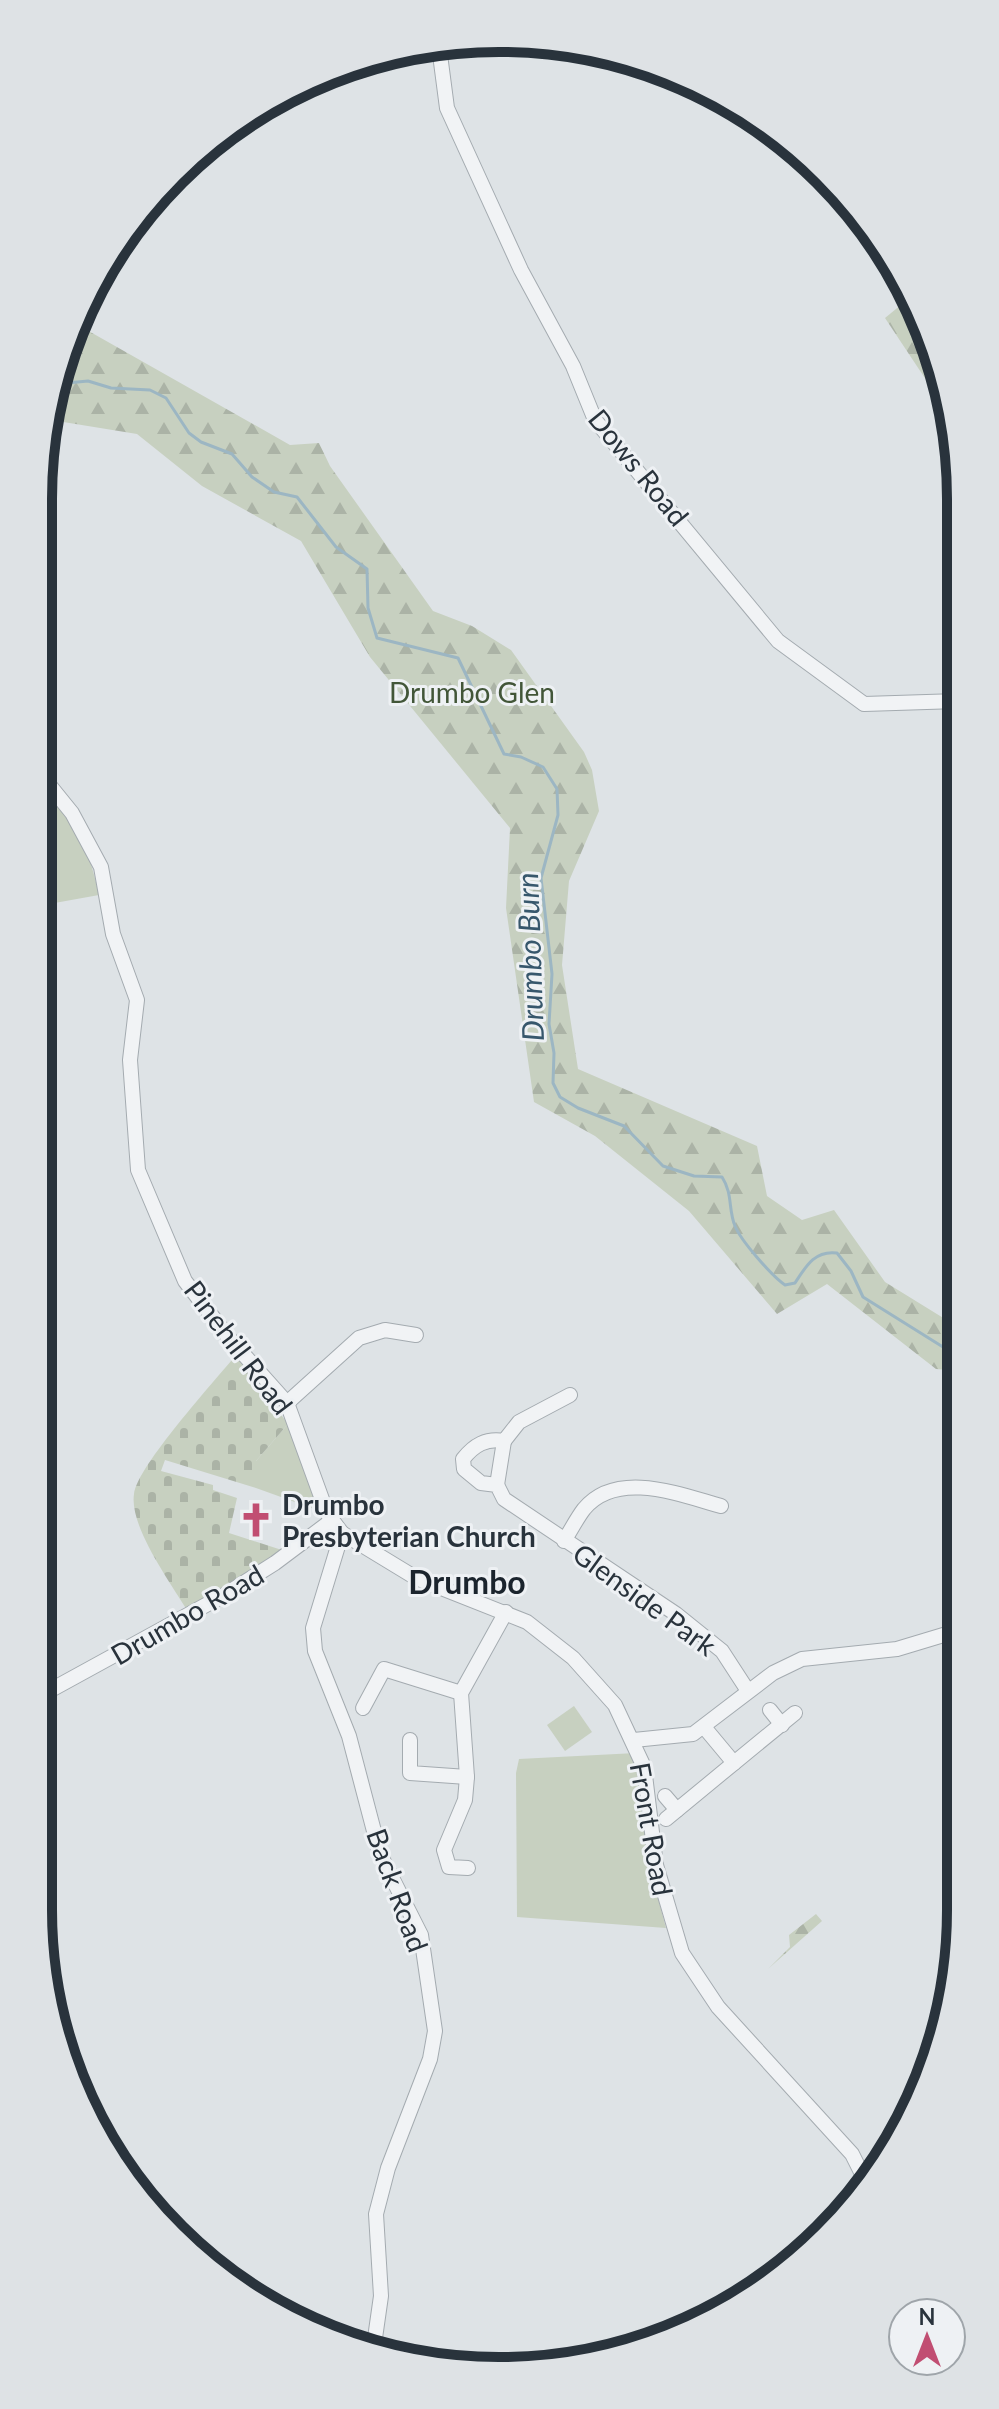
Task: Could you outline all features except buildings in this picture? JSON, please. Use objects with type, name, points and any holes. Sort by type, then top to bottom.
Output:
[{"type":"street","name":"Dows Road","points":[[440,56],[447,108],[511,249],[573,366],[595,420],[683,521],[778,641],[864,704],[947,701]]},
{"type":"street","name":"Pinehill Road","points":[[52,788],[72,813],[101,867],[113,934],[134,987],[137,1015],[130,1060],[130,1089],[143,1185],[195,1297],[287,1403],[331,1521]]},
{"type":"street","points":[[287,1403],[359,1338],[385,1330],[416,1335]]},
{"type":"street","name":"Glenside Park","points":[[570,1395],[519,1422],[504,1441],[483,1441],[463,1459],[470,1476],[481,1483],[497,1485],[504,1499],[676,1614],[722,1651],[748,1691]]},
{"type":"street","points":[[497,1485],[504,1441]]},
{"type":"street","points":[[701,1501],[704,1484]]},
{"type":"street","points":[[564,1541],[585,1508],[617,1490],[664,1490],[721,1506]]},
{"type":"street","name":"Front Road","points":[[331,1521],[342,1533],[416,1578],[506,1612],[549,1637],[573,1658],[615,1705],[634,1740],[651,1798],[660,1880],[682,1953],[718,2007],[852,2154],[861,2173]]},
{"type":"street","name":"Drumbo Road","points":[[52,1689],[226,1594],[275,1563],[331,1521]]},
{"type":"street","name":"Back Road","points":[[342,1533],[313,1628],[315,1651],[349,1736],[384,1866],[421,1935],[435,2031],[430,2059],[388,2168],[376,2214],[381,2296],[375,2339]]},
{"type":"street","points":[[468,1868],[449,1867],[444,1850],[465,1800],[467,1777],[461,1693],[506,1612]]},
{"type":"street","points":[[634,1740],[679,1737],[704,1727],[773,1673],[802,1659],[897,1649],[947,1634]]},
{"type":"street","points":[[363,1708],[384,1669],[461,1693]]},
{"type":"street","points":[[770,1710],[782,1725]]},
{"type":"street","points":[[665,1796],[672,1815],[795,1713]]},
{"type":"street","points":[[704,1727],[734,1763]]},
{"type":"street","points":[[410,1740],[410,1773],[467,1777]]},
{"type":"green space","points":[[902,304],[934,391],[885,318]]},
{"type":"green space","name":"Drumbo Glen","points":[[86,329],[290,445],[319,443],[330,466],[433,611],[472,626],[511,650],[584,752],[592,770],[599,811],[569,881],[562,965],[578,1069],[757,1146],[767,1196],[802,1220],[834,1210],[885,1282],[947,1320],[947,1370],[936,1369],[827,1284],[777,1314],[689,1211],[595,1136],[534,1102],[506,908],[510,828],[370,657],[301,541],[202,486],[137,434],[59,421],[67,384]]},
{"type":"green space","points":[[52,796],[78,832],[90,860],[99,895],[52,903]]},
{"type":"green space","points":[[236,1355],[288,1424],[256,1461],[256,1488],[165,1460],[161,1471],[213,1485],[213,1490],[237,1498],[229,1533],[288,1552],[187,1610],[144,1537],[134,1507],[134,1494],[162,1444]]},
{"type":"green space","points":[[288,1424],[297,1442],[317,1510],[256,1488],[256,1461]]},
{"type":"green space","points":[[574,1706],[592,1732],[565,1751],[547,1725]]},
{"type":"green space","points":[[636,1753],[652,1876],[666,1928],[517,1917],[516,1773],[519,1759]]},
{"type":"green space","points":[[816,1914],[822,1921],[768,1969],[790,1947],[789,1935]]},
{"type":"waterway","name":"Drumbo Burn","points":[[67,383],[88,381],[111,388],[150,390],[166,398],[189,433],[201,442],[232,454],[252,477],[274,492],[297,497],[336,547],[367,569],[368,608],[377,638],[458,658],[504,754],[521,757],[543,767],[557,789],[558,815],[541,878],[552,974],[549,1024],[554,1053],[553,1083],[560,1097],[578,1108],[624,1126],[663,1166],[694,1176],[722,1177],[728,1189],[738,1232],[757,1258],[785,1285],[795,1283],[807,1265],[817,1257],[837,1253],[851,1271],[863,1297],[947,1350]]},
{"type":"place","name":"Drumbo Presbyterian Church","points":[[256,1520]]},
{"type":"district","name":"Drumbo","points":[[467,1581]]}]
